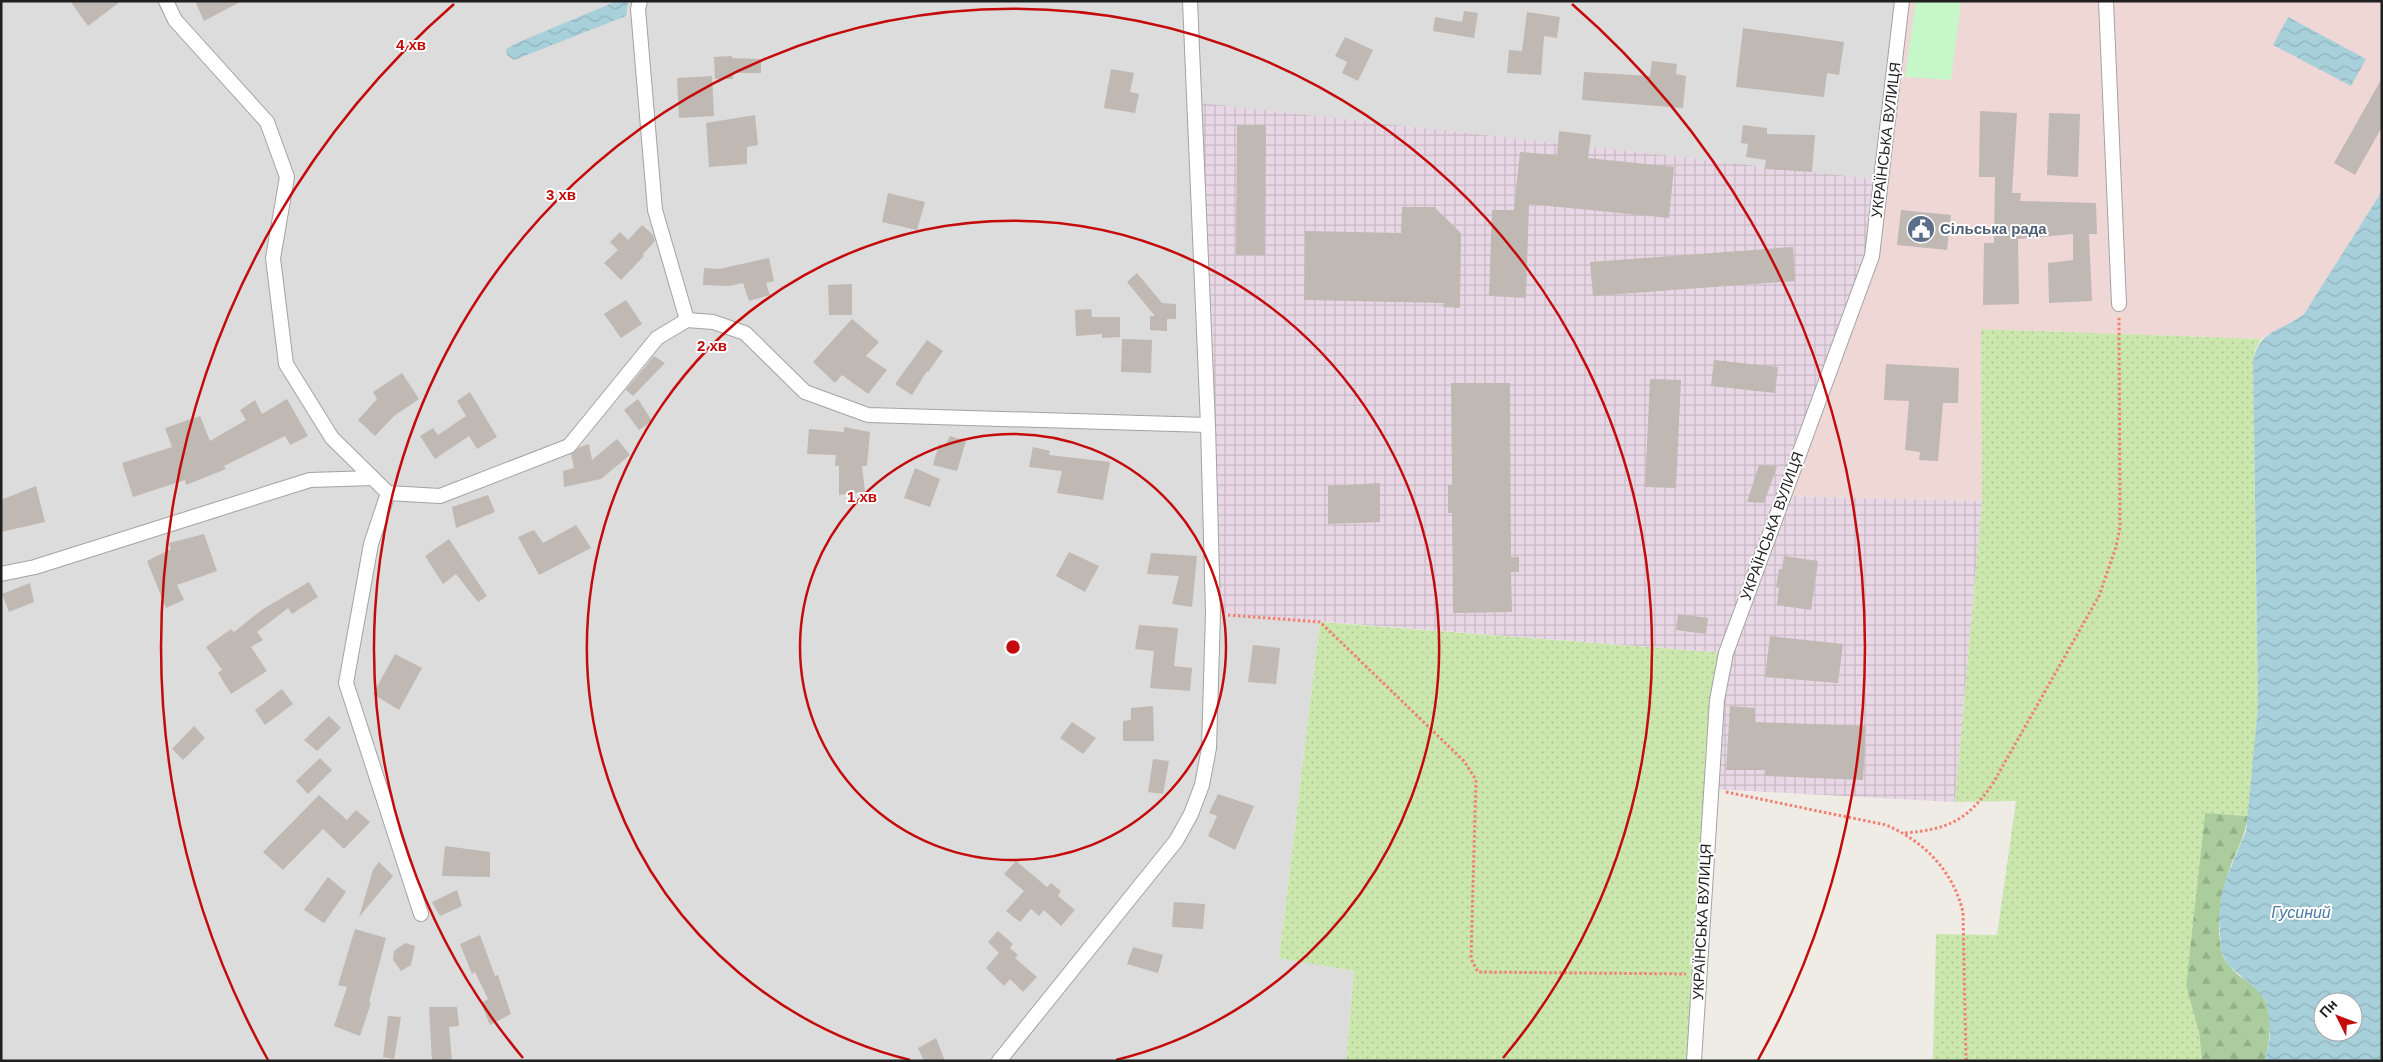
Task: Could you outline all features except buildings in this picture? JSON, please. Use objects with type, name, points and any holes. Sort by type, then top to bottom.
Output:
[{"type":"street","points":[[166,1],[175,20],[268,122],[287,177],[273,258],[286,364],[332,438],[388,493],[440,496],[569,446],[657,338],[687,320],[713,322],[745,333],[805,392],[868,415],[1208,425]]},
{"type":"street","points":[[640,1],[638,9],[655,210],[687,320]]},
{"type":"street","points":[[999,1061],[1176,841],[1191,814],[1202,785],[1209,748],[1213,613],[1208,425],[1190,1]]},
{"type":"street","name":"УКРАЇНСЬКА ВУЛИЦЯ","points":[[1694,1061],[1710,788],[1717,700],[1726,653],[1872,256],[1902,1]]},
{"type":"street","points":[[2106,1],[2119,304]]},
{"type":"street","points":[[1,574],[35,567],[310,480],[373,478]]},
{"type":"street","points":[[388,493],[371,544],[346,683],[421,914]]},
{"type":"path","points":[[1905,833],[1943,828],[1965,816],[1977,806],[1992,785],[2094,604],[2109,570],[2116,547],[2121,498],[2119,304]]},
{"type":"path","points":[[1213,613],[1320,622],[1464,761],[1476,780],[1471,959],[1478,972],[1699,974]]},
{"type":"path","points":[[1710,788],[1886,825],[1905,833],[1922,845],[1935,859],[1958,892],[1963,912],[1966,1061]]},
{"type":"shaded area","points":[[1,1],[1902,1],[1881,180],[1213,613],[1320,622],[1279,957],[1354,971],[1346,1061],[1,1061]]},
{"type":"shaded area","points":[[1902,1],[2382,1],[2382,191],[2304,314],[2261,339],[1981,329],[1982,501],[1784,496],[1872,256]]},
{"type":"shaded area","points":[[1193,102],[1881,180],[1872,256],[1784,496],[1982,501],[1955,802],[1710,789],[1725,653],[1213,613]]},
{"type":"green space","points":[[1916,1],[1961,1],[1951,80],[1905,77]]},
{"type":"green space","points":[[1981,329],[2261,339],[2255,350],[2253,362],[2258,707],[2248,816],[2205,813],[2186,986],[2199,1032],[2202,1061],[1933,1061],[1936,934],[1997,935],[2016,801],[1955,802],[1982,501]]},
{"type":"green space","points":[[1320,622],[1726,653],[1694,1061],[1346,1061],[1354,971],[1279,958]]},
{"type":"green space","points":[[2205,813],[2248,816],[2244,833],[2229,869],[2221,904],[2219,931],[2224,959],[2237,974],[2256,988],[2267,1004],[2270,1032],[2265,1061],[2202,1061],[2199,1032],[2186,986]]},
{"type":"water","points":[[617,1],[628,2],[626,16],[514,60],[507,55],[506,49],[519,42]]},
{"type":"water","points":[[2288,17],[2366,59],[2351,86],[2273,45]]},
{"type":"water","name":"Гусиний","points":[[2382,191],[2382,1061],[2265,1061],[2270,1036],[2266,1002],[2256,989],[2228,965],[2221,951],[2219,916],[2221,896],[2227,876],[2246,831],[2258,707],[2253,362],[2260,343],[2266,337],[2304,314]]},
{"type":"place","name":"Сільська рада","points":[[1921,229]]}]
